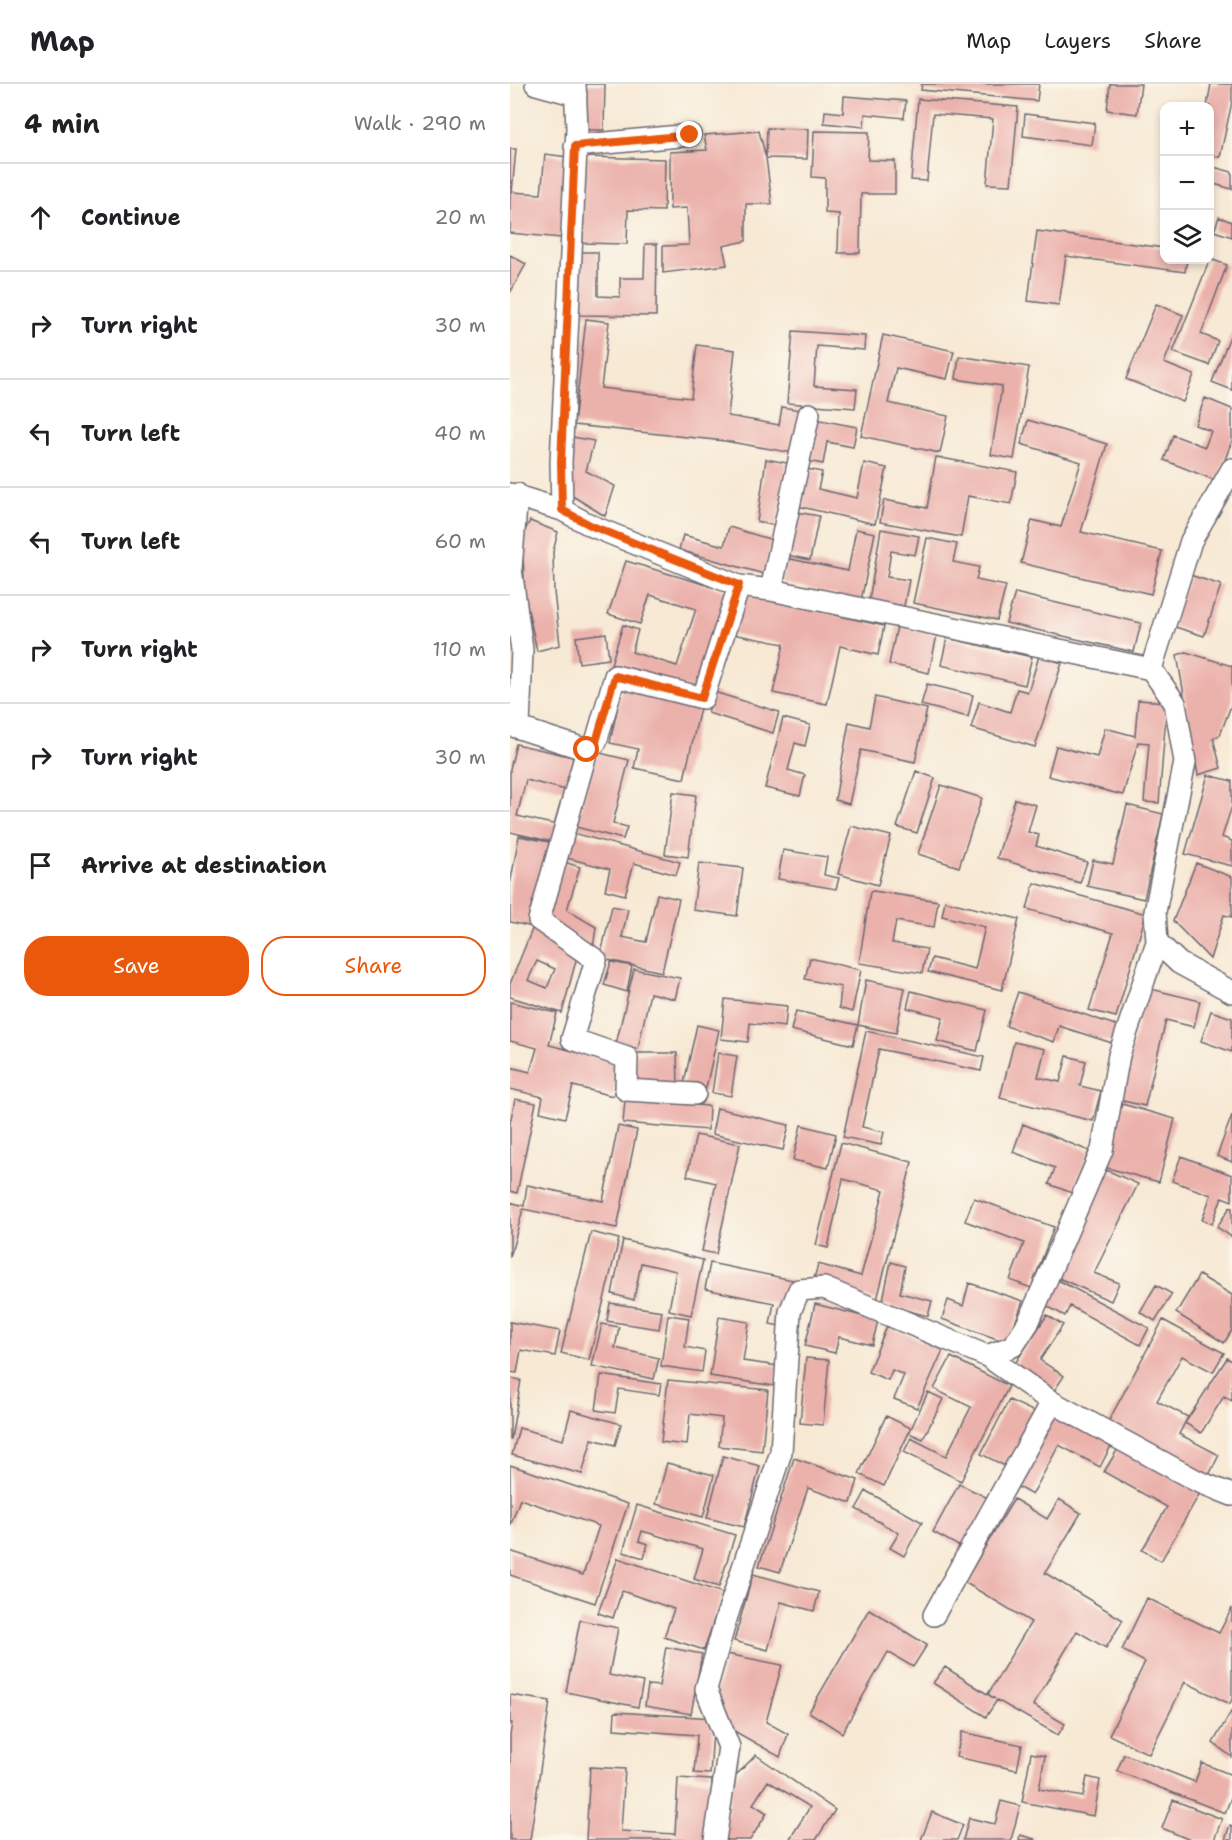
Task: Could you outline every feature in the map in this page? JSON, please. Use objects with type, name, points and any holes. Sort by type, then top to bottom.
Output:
[{"type":"street","points":[[536,84],[575,90],[575,146],[561,462],[562,510]]},
{"type":"street","points":[[575,146],[690,135]]},
{"type":"street","points":[[771,590],[809,414]]},
{"type":"street","points":[[1152,669],[1191,541],[1232,469]]},
{"type":"street","points":[[587,750],[514,726],[522,650],[511,569],[514,494],[562,510],[592,526],[739,585],[1152,669],[1175,703],[1185,762],[1155,912],[1157,942],[1119,1055],[1102,1150],[1028,1323],[1013,1346],[987,1356]]},
{"type":"street","points":[[695,1094],[626,1090],[627,1058],[572,1039],[596,960],[539,920],[587,750],[596,742],[615,676],[702,698],[739,585]]},
{"type":"street","points":[[1157,942],[1179,963],[1232,992]]},
{"type":"street","points":[[716,1840],[729,1747],[706,1689],[726,1619],[781,1452],[790,1312],[799,1290],[824,1288],[987,1356],[1052,1402],[1197,1481],[1232,1495]]},
{"type":"street","points":[[934,1615],[1052,1402]]},
{"type":"building","points":[[583,84],[605,84],[604,130],[582,130]]},
{"type":"building","points":[[922,84],[1039,84],[1037,101],[921,90]]},
{"type":"building","points":[[1110,84],[1141,84],[1137,114],[1107,110]]},
{"type":"building","points":[[1211,84],[1232,84],[1232,102],[1220,157],[1214,156],[1214,102],[1208,102]]},
{"type":"building","points":[[844,96],[906,101],[904,118],[865,114],[864,127],[824,123],[825,111],[843,113]]},
{"type":"building","points":[[918,99],[1018,107],[1011,185],[987,184],[993,119],[933,114],[927,181],[911,180]]},
{"type":"building","points":[[1025,114],[1095,123],[1092,145],[1023,136]]},
{"type":"building","points":[[767,128],[808,129],[807,159],[766,158]]},
{"type":"building","points":[[759,131],[766,158],[772,204],[746,204],[746,241],[723,246],[727,265],[663,273],[663,246],[689,245],[687,208],[670,209],[670,152],[707,150],[704,135]]},
{"type":"building","points":[[814,131],[869,132],[868,160],[895,161],[895,194],[861,194],[860,253],[838,253],[839,214],[825,213],[825,178],[812,177]]},
{"type":"building","points":[[510,149],[516,149],[512,192],[541,194],[545,154],[568,157],[561,238],[510,233]]},
{"type":"building","points":[[583,157],[665,159],[664,211],[628,210],[627,244],[581,243]]},
{"type":"building","points":[[1214,167],[1232,172],[1232,189],[1214,184]]},
{"type":"building","points":[[1219,217],[1232,222],[1232,237],[1214,231]]},
{"type":"building","points":[[1037,231],[1160,247],[1160,264],[1186,264],[1185,272],[1066,256],[1059,305],[1028,301]]},
{"type":"building","points":[[645,244],[657,244],[656,316],[578,315],[579,252],[598,252],[598,296],[620,297],[620,278],[644,278]]},
{"type":"building","points":[[510,255],[526,264],[510,293]]},
{"type":"building","points":[[1214,260],[1227,265],[1201,334],[1218,341],[1209,365],[1173,352],[1208,264],[1214,264]]},
{"type":"building","points":[[1156,304],[1183,315],[1164,363],[1194,375],[1183,402],[1126,379]]},
{"type":"building","points":[[586,319],[609,322],[601,388],[691,398],[697,345],[735,350],[728,416],[779,425],[782,407],[801,410],[793,453],[725,441],[574,425]]},
{"type":"building","points":[[793,331],[865,336],[864,350],[817,346],[814,386],[857,389],[855,408],[787,403]]},
{"type":"building","points":[[1232,331],[1232,390],[1212,382]]},
{"type":"building","points":[[883,335],[954,351],[947,379],[896,368],[888,403],[948,416],[940,453],[861,436]]},
{"type":"building","points":[[959,356],[1029,367],[1014,459],[991,455],[1002,386],[956,379]]},
{"type":"building","points":[[1205,398],[1232,409],[1232,441],[1217,481],[1164,460],[1173,435],[1205,447],[1211,431],[1195,425]]},
{"type":"building","points":[[815,419],[857,427],[853,447],[827,442],[823,464],[807,461]]},
{"type":"building","points":[[1028,420],[1107,444],[1081,532],[1162,551],[1151,594],[1021,563],[1032,520],[1061,527],[1081,462],[1021,444]]},
{"type":"building","points":[[573,437],[594,441],[586,471],[615,486],[605,516],[566,492]]},
{"type":"building","points":[[936,457],[1017,472],[1011,504],[968,496],[961,537],[880,522],[884,500],[927,508]]},
{"type":"building","points":[[766,459],[787,463],[777,526],[757,522]]},
{"type":"building","points":[[864,463],[887,468],[875,524],[797,506],[802,468],[822,472],[818,489],[857,498]]},
{"type":"building","points":[[797,512],[819,516],[810,560],[787,555]]},
{"type":"building","points":[[530,521],[558,532],[553,552],[554,592],[560,645],[537,651],[525,596],[522,536]]},
{"type":"building","points":[[729,527],[773,540],[764,574],[679,550],[683,535],[724,546]]},
{"type":"building","points":[[856,529],[875,533],[861,601],[781,583],[786,558],[848,571]]},
{"type":"building","points":[[881,529],[919,536],[915,555],[891,551],[887,577],[909,580],[904,606],[869,600]]},
{"type":"building","points":[[927,538],[957,544],[953,562],[979,567],[976,580],[1006,586],[997,620],[913,603]]},
{"type":"building","points":[[626,561],[730,592],[699,691],[611,664],[623,625],[638,630],[632,652],[677,666],[696,609],[650,595],[640,624],[608,614]]},
{"type":"building","points":[[1190,575],[1221,585],[1204,636],[1172,626]]},
{"type":"building","points":[[1015,593],[1141,623],[1134,652],[1006,623]]},
{"type":"building","points":[[743,594],[884,626],[878,655],[840,646],[827,704],[773,693],[784,644],[732,634]]},
{"type":"building","points":[[897,626],[937,635],[929,673],[889,664]]},
{"type":"building","points":[[606,633],[609,659],[579,663],[576,637]]},
{"type":"building","points":[[947,638],[1032,657],[1025,685],[941,665]]},
{"type":"building","points":[[1186,652],[1232,666],[1232,703],[1220,735],[1213,738],[1221,768],[1198,775],[1177,655]]},
{"type":"building","points":[[1039,656],[1062,663],[1035,747],[971,728],[979,702],[1010,712],[1017,689],[1028,692]]},
{"type":"building","points":[[927,684],[973,695],[968,717],[921,705]]},
{"type":"building","points":[[622,686],[701,704],[684,779],[634,768],[638,749],[610,743]]},
{"type":"building","points":[[714,692],[779,712],[773,733],[708,713]]},
{"type":"building","points":[[875,697],[927,709],[915,762],[861,750],[849,804],[835,800],[849,722],[869,727]]},
{"type":"building","points":[[1138,700],[1167,702],[1159,803],[1144,802],[1149,743],[1138,742],[1123,795],[1048,776],[1056,746],[1097,757],[1105,728],[1135,736]]},
{"type":"building","points":[[783,718],[810,725],[805,746],[795,743],[788,770],[805,775],[800,796],[765,788]]},
{"type":"building","points":[[516,744],[573,757],[566,790],[526,780],[517,816],[557,825],[553,842],[510,832],[510,769]]},
{"type":"building","points":[[596,752],[629,760],[613,823],[627,827],[623,839],[576,827]]},
{"type":"building","points":[[916,771],[935,778],[917,833],[897,827]]},
{"type":"building","points":[[1208,775],[1232,781],[1232,806],[1222,837],[1232,841],[1232,866],[1185,854]]},
{"type":"building","points":[[941,785],[982,798],[959,867],[918,854]]},
{"type":"building","points":[[673,792],[696,795],[688,857],[665,854]]},
{"type":"building","points":[[1015,799],[1036,805],[1028,832],[1039,835],[1036,846],[1087,862],[1080,883],[997,858]]},
{"type":"building","points":[[1127,805],[1163,814],[1144,899],[1087,886],[1093,860],[1113,864]]},
{"type":"building","points":[[851,826],[891,836],[878,885],[838,874]]},
{"type":"building","points":[[573,833],[680,862],[676,875],[634,863],[625,895],[605,890],[610,869],[567,858]]},
{"type":"building","points":[[519,836],[549,842],[533,927],[510,922],[510,885]]},
{"type":"building","points":[[783,850],[827,857],[824,875],[839,878],[836,889],[778,879]]},
{"type":"building","points":[[564,862],[580,867],[567,910],[596,927],[593,948],[546,919]]},
{"type":"building","points":[[699,863],[743,868],[737,916],[693,910]]},
{"type":"building","points":[[1196,863],[1232,877],[1232,917],[1224,915],[1210,959],[1173,921]]},
{"type":"building","points":[[1034,883],[1146,914],[1116,1017],[1089,1010],[1113,933],[1027,909]]},
{"type":"building","points":[[870,892],[938,901],[934,927],[896,921],[892,943],[927,949],[922,973],[859,963]]},
{"type":"building","points":[[657,894],[679,899],[662,972],[600,958],[612,906],[628,909],[622,937],[646,942]]},
{"type":"building","points":[[945,901],[1019,919],[1002,990],[928,972],[932,958],[975,969],[985,927],[942,916]]},
{"type":"building","points":[[533,927],[578,953],[562,1013],[510,997],[510,984]],"holes":[[[537,961],[555,969],[547,988],[528,980]]]},
{"type":"building","points":[[810,958],[861,970],[852,1012],[839,1008],[841,987],[805,979]]},
{"type":"building","points":[[611,962],[632,966],[627,992],[604,985]]},
{"type":"building","points":[[634,969],[680,978],[675,999],[650,993],[638,1049],[616,1044]]},
{"type":"building","points":[[866,980],[905,988],[896,1033],[858,1025]]},
{"type":"building","points":[[1147,988],[1200,1001],[1194,1027],[1166,1020],[1145,1106],[1119,1100]]},
{"type":"building","points":[[911,991],[987,1010],[977,1051],[937,1041],[943,1017],[907,1008]]},
{"type":"building","points":[[1018,992],[1118,1026],[1112,1043],[1059,1026],[1054,1042],[1006,1026]]},
{"type":"building","points":[[725,999],[787,1006],[785,1027],[750,1023],[748,1042],[721,1039]]},
{"type":"building","points":[[510,1002],[557,1013],[549,1045],[622,1063],[613,1096],[573,1086],[565,1118],[540,1112],[543,1097],[510,1089],[510,1067],[530,1072],[537,1048],[510,1041]]},
{"type":"building","points":[[796,1011],[858,1025],[853,1045],[791,1030]]},
{"type":"building","points":[[1211,1011],[1232,1018],[1232,1052],[1201,1041]]},
{"type":"building","points":[[697,1025],[719,1030],[705,1092],[683,1087]]},
{"type":"building","points":[[866,1031],[984,1057],[981,1071],[879,1049],[862,1127],[884,1132],[881,1145],[843,1137]]},
{"type":"building","points":[[1014,1042],[1045,1049],[1038,1077],[1060,1082],[1067,1056],[1086,1061],[1080,1086],[1101,1091],[1093,1121],[1000,1098]]},
{"type":"building","points":[[634,1053],[677,1053],[678,1085],[634,1085]]},
{"type":"building","points":[[718,1053],[737,1056],[731,1096],[712,1093]]},
{"type":"building","points":[[515,1099],[536,1103],[517,1193],[510,1191],[510,1123]]},
{"type":"building","points":[[625,1100],[709,1106],[708,1130],[623,1123]]},
{"type":"building","points":[[1122,1104],[1175,1119],[1159,1182],[1104,1167]]},
{"type":"building","points":[[717,1108],[789,1125],[783,1150],[712,1134]]},
{"type":"building","points":[[1232,1115],[1232,1162],[1217,1156]]},
{"type":"building","points":[[1023,1124],[1089,1151],[1072,1193],[1049,1184],[1055,1168],[1013,1152]]},
{"type":"building","points":[[801,1125],[836,1134],[828,1168],[793,1160]]},
{"type":"building","points":[[618,1126],[637,1130],[617,1228],[523,1209],[510,1257],[510,1202],[524,1206],[527,1185],[603,1201]]},
{"type":"building","points":[[696,1135],[740,1144],[716,1254],[702,1251],[716,1183],[687,1176]]},
{"type":"building","points":[[841,1143],[912,1162],[877,1300],[813,1283],[818,1264],[861,1276],[884,1190],[843,1179],[828,1248],[816,1245]]},
{"type":"building","points":[[1181,1156],[1232,1175],[1232,1201],[1222,1197],[1212,1224],[1202,1220],[1211,1195],[1172,1181]]},
{"type":"building","points":[[1104,1169],[1138,1184],[1094,1273],[1119,1283],[1111,1301],[1054,1276]]},
{"type":"building","points":[[974,1198],[1054,1227],[1031,1288],[1010,1280],[1024,1243],[965,1221]]},
{"type":"building","points":[[1230,1207],[1232,1208],[1232,1237],[1217,1227]]},
{"type":"building","points":[[591,1232],[619,1239],[589,1360],[561,1353]]},
{"type":"building","points":[[623,1240],[703,1260],[691,1315],[669,1310],[676,1271],[641,1263],[634,1300],[612,1294]]},
{"type":"building","points":[[891,1262],[905,1266],[900,1293],[932,1301],[928,1316],[882,1304]]},
{"type":"building","points":[[710,1263],[793,1280],[785,1327],[770,1324],[774,1303],[705,1289]]},
{"type":"building","points":[[1199,1275],[1232,1295],[1232,1330],[1224,1343],[1176,1313]]},
{"type":"building","points":[[1056,1279],[1149,1328],[1140,1345],[1070,1306],[1065,1316],[1043,1304]]},
{"type":"building","points":[[969,1283],[1023,1301],[1008,1343],[942,1319],[948,1300],[963,1306]]},
{"type":"building","points":[[1156,1285],[1172,1294],[1155,1321],[1140,1312]]},
{"type":"building","points":[[610,1303],[662,1311],[659,1329],[607,1321]]},
{"type":"building","points":[[815,1304],[878,1320],[872,1345],[839,1337],[835,1353],[805,1346]]},
{"type":"building","points":[[668,1315],[689,1318],[685,1347],[705,1351],[702,1372],[661,1366]]},
{"type":"building","points":[[1047,1315],[1063,1325],[1040,1360],[1064,1376],[1054,1391],[1014,1365]]},
{"type":"building","points":[[719,1317],[749,1322],[743,1361],[778,1366],[775,1386],[710,1376]]},
{"type":"building","points":[[1163,1320],[1224,1353],[1213,1372],[1182,1356],[1157,1401],[1188,1417],[1179,1434],[1219,1455],[1208,1477],[1107,1424]]},
{"type":"building","points":[[510,1322],[560,1331],[555,1356],[521,1350],[517,1373],[510,1372]]},
{"type":"building","points":[[602,1324],[619,1327],[615,1348],[659,1358],[654,1379],[592,1366]]},
{"type":"building","points":[[887,1326],[943,1350],[917,1408],[894,1399],[904,1375],[892,1370],[888,1380],[868,1372]]},
{"type":"building","points":[[951,1357],[1009,1386],[961,1481],[904,1452],[911,1438],[946,1456],[971,1407],[934,1389]]},
{"type":"building","points":[[806,1358],[829,1360],[823,1425],[800,1423]]},
{"type":"building","points":[[1227,1358],[1232,1361],[1232,1401],[1224,1396],[1201,1433],[1185,1423]]},
{"type":"building","points":[[601,1375],[661,1384],[659,1395],[619,1389],[615,1413],[596,1410]]},
{"type":"building","points":[[510,1378],[521,1380],[511,1439],[510,1439]]},
{"type":"building","points":[[668,1380],[768,1390],[762,1451],[719,1446],[722,1418],[690,1414],[687,1445],[661,1442]]},
{"type":"building","points":[[928,1392],[943,1399],[923,1439],[909,1433]]},
{"type":"building","points":[[1009,1400],[1037,1413],[1009,1468],[981,1454]]},
{"type":"building","points":[[571,1410],[621,1424],[615,1445],[592,1439],[582,1474],[512,1455],[519,1428],[563,1440]]},
{"type":"building","points":[[1056,1411],[1113,1442],[1100,1467],[1059,1445],[1032,1495],[1016,1486]]},
{"type":"building","points":[[886,1416],[911,1428],[884,1486],[859,1474]]},
{"type":"building","points":[[1119,1447],[1200,1493],[1161,1561],[1142,1550],[1167,1507],[1104,1472]]},
{"type":"building","points":[[723,1456],[760,1466],[744,1527],[707,1518]]},
{"type":"building","points":[[794,1458],[858,1480],[851,1503],[808,1488],[780,1572],[759,1566]]},
{"type":"building","points":[[667,1463],[714,1475],[703,1517],[656,1504]]},
{"type":"building","points":[[510,1465],[628,1504],[595,1603],[510,1575],[510,1551],[583,1575],[599,1526],[520,1499],[510,1527]]},
{"type":"building","points":[[959,1484],[990,1499],[964,1549],[933,1532]]},
{"type":"building","points":[[866,1491],[922,1522],[904,1556],[890,1548],[899,1533],[856,1509]]},
{"type":"building","points":[[1014,1499],[1047,1519],[1059,1499],[1081,1513],[1045,1573],[1123,1620],[1106,1648],[1077,1631],[1033,1705],[1065,1724],[1058,1735],[997,1700],[986,1717],[933,1683],[945,1667],[995,1699],[988,1694],[1031,1622],[964,1582]]},
{"type":"building","points":[[637,1505],[735,1535],[719,1587],[694,1579],[703,1549],[642,1531],[639,1541],[648,1544],[644,1558],[623,1552]]},
{"type":"building","points":[[618,1558],[723,1593],[704,1650],[664,1637],[674,1609],[622,1591],[613,1618],[598,1613]]},
{"type":"building","points":[[753,1574],[819,1592],[814,1611],[781,1602],[768,1650],[734,1641]]},
{"type":"building","points":[[1147,1598],[1219,1633],[1232,1608],[1232,1699],[1230,1704],[1185,1682],[1149,1754],[1109,1735],[1145,1662],[1122,1650]]},
{"type":"building","points":[[869,1609],[927,1645],[913,1667],[888,1652],[842,1733],[809,1712]]},
{"type":"building","points":[[580,1620],[618,1628],[609,1675],[643,1682],[638,1707],[566,1692]]},
{"type":"building","points":[[666,1647],[702,1654],[691,1714],[645,1706],[648,1685],[659,1686]]},
{"type":"building","points":[[727,1654],[782,1665],[766,1722],[788,1734],[780,1757],[727,1727],[715,1697]]},
{"type":"building","points":[[510,1695],[550,1701],[530,1840],[510,1840],[512,1723],[510,1723]]},
{"type":"building","points":[[1232,1710],[1232,1757],[1213,1743]]},
{"type":"building","points":[[615,1712],[714,1718],[710,1774],[694,1773],[697,1735],[614,1729]]},
{"type":"building","points":[[962,1732],[1022,1745],[1017,1770],[956,1757]]},
{"type":"building","points":[[1031,1753],[1045,1756],[1039,1789],[1083,1797],[1087,1777],[1100,1780],[1094,1816],[1022,1802]]},
{"type":"building","points":[[1124,1754],[1195,1782],[1202,1763],[1232,1775],[1232,1795],[1225,1813],[1117,1771]]},
{"type":"building","points":[[756,1755],[835,1810],[816,1840],[789,1840],[810,1807],[768,1781],[753,1804],[767,1813],[750,1840],[727,1840],[724,1830],[734,1777]]},
{"type":"building","points":[[590,1767],[625,1769],[621,1831],[675,1834],[678,1778],[712,1780],[709,1840],[586,1840]]},
{"type":"building","points":[[1173,1800],[1222,1819],[1214,1840],[1190,1840],[1162,1828]]},
{"type":"building","points":[[1001,1801],[1020,1806],[1011,1840],[963,1840],[969,1818],[995,1824]]},
{"type":"building","points":[[932,1812],[963,1825],[957,1840],[921,1840]]},
{"type":"building","points":[[1230,1825],[1232,1826],[1232,1840],[1225,1840]]},
{"type":"building","points":[[1020,1835],[1035,1839],[1035,1840],[1019,1840]]},
{"type":"route","points":[[587,750],[596,742],[615,676],[702,698],[739,585],[592,526],[562,510],[561,462],[575,146],[690,135]]}]
